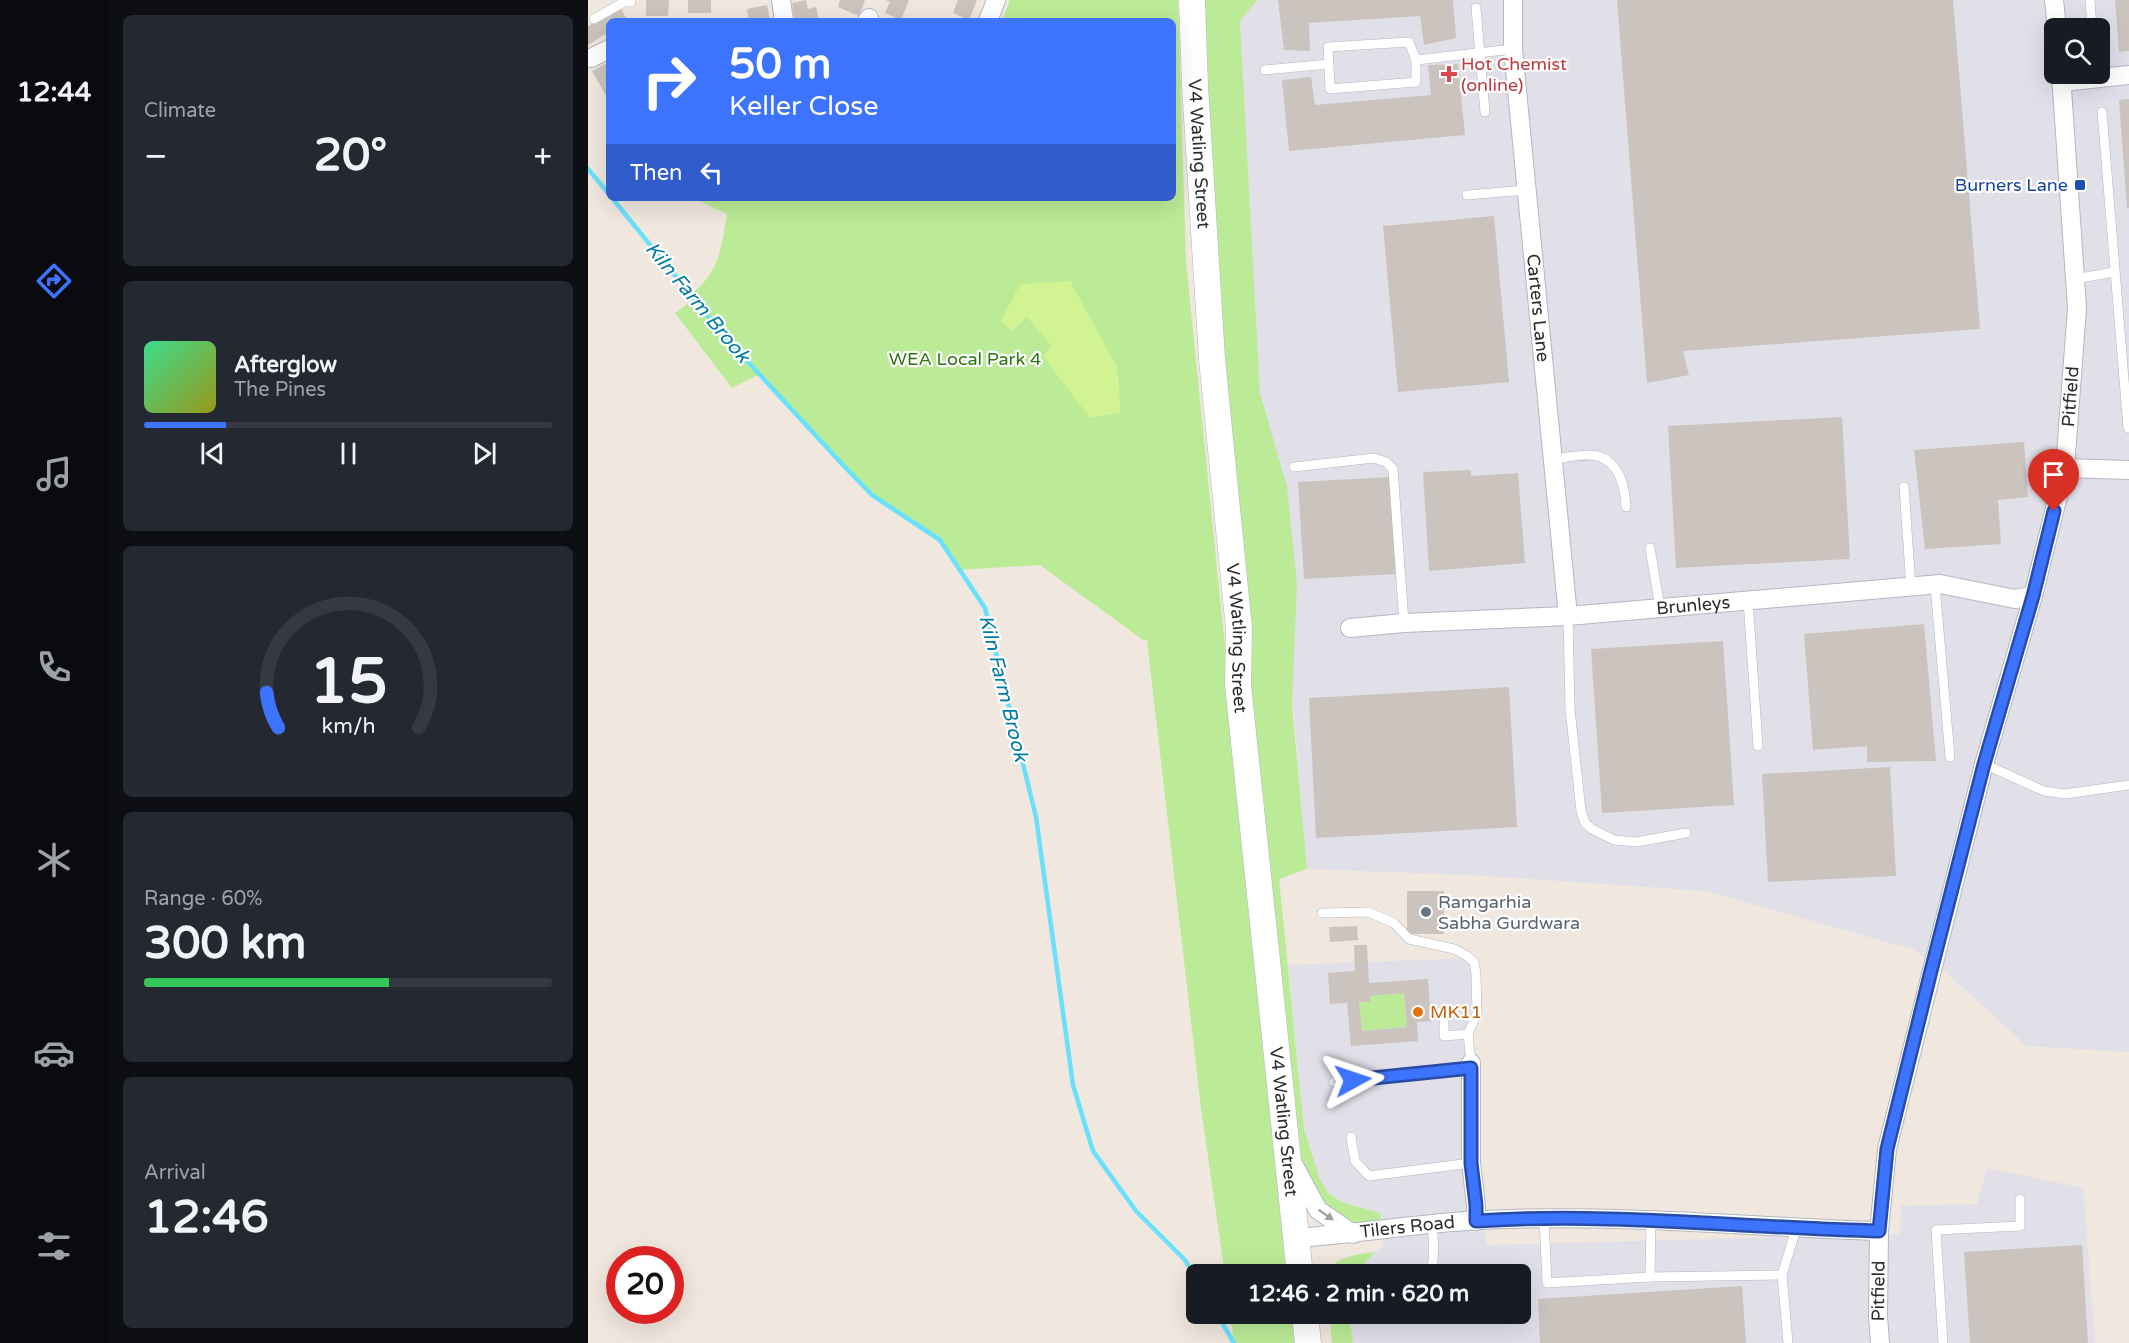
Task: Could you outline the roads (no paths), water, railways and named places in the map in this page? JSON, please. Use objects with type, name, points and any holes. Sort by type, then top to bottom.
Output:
[{"type":"street","points":[[781,0],[784,18]]},
{"type":"street","points":[[989,18],[996,0]]},
{"type":"street","name":"V4 Watling Street","points":[[1192,0],[1212,359],[1239,629],[1238,684],[1299,1264]]},
{"type":"street","name":"Carters Lane","points":[[1513,0],[1513,49],[1568,616]]},
{"type":"street","points":[[2054,0],[2056,18]]},
{"type":"street","points":[[591,58],[606,50]]},
{"type":"street","points":[[2110,76],[2129,75]]},
{"type":"street","name":"Pitfield","points":[[1880,1343],[1879,1231],[1887,1149],[1984,764],[2033,596],[2065,468],[2077,308],[2062,84]]},
{"type":"street","points":[[2065,468],[2129,470]]},
{"type":"street","name":"Brunleys","points":[[1350,628],[1404,623],[1568,616],[1935,585],[2015,599],[2033,596]]},
{"type":"street","points":[[1471,1065],[1471,1163],[1476,1221]]},
{"type":"street","points":[[1288,1153],[1318,1210],[1353,1234]]},
{"type":"street","name":"Tilers Road","points":[[1296,1238],[1476,1221],[1544,1218],[1651,1219],[1796,1229],[1879,1231]]},
{"type":"street","points":[[1306,1324],[1308,1343]]},
{"type":"lane","points":[[2090,0],[2091,18]]},
{"type":"lane","points":[[594,19],[611,12],[624,2],[631,2]]},
{"type":"lane","points":[[1476,8],[1485,112]]},
{"type":"lane","points":[[1409,42],[1416,60],[1416,82],[1330,88],[1328,47],[1409,42]]},
{"type":"lane","points":[[1416,60],[1513,49]]},
{"type":"lane","points":[[1265,70],[1329,64]]},
{"type":"lane","points":[[2102,112],[2128,428]]},
{"type":"lane","points":[[1467,195],[1527,190]]},
{"type":"lane","points":[[2075,279],[2114,272]]},
{"type":"lane","points":[[1553,459],[1602,457],[1617,471],[1622,481],[1626,494],[1626,507]]},
{"type":"lane","points":[[1294,467],[1374,458],[1386,462],[1393,468],[1404,623]]},
{"type":"lane","points":[[1904,487],[1911,587]]},
{"type":"lane","points":[[1650,548],[1660,608]]},
{"type":"lane","points":[[1935,585],[1950,757]]},
{"type":"lane","points":[[1748,600],[1758,746]]},
{"type":"lane","points":[[1568,616],[1570,709],[1581,811],[1585,823],[1592,830],[1614,840],[1636,842],[1686,832]]},
{"type":"lane","points":[[1984,764],[2044,791],[2065,794],[2129,785]]},
{"type":"lane","points":[[1322,913],[1368,912],[1394,923],[1409,939],[1454,949],[1467,956],[1474,962],[1476,974],[1477,1014],[1468,1034],[1471,1065],[1334,1082]]},
{"type":"lane","points":[[1444,1022],[1444,1036],[1468,1034]]},
{"type":"lane","points":[[1351,1137],[1355,1161],[1369,1176],[1471,1163]]},
{"type":"lane","points":[[1943,1343],[1936,1230],[2020,1226],[2020,1198]]},
{"type":"lane","points":[[1544,1218],[1547,1283],[1650,1277],[1782,1275]]},
{"type":"lane","points":[[1650,1277],[1651,1219]]},
{"type":"lane","points":[[1432,1225],[1433,1264]]},
{"type":"lane","points":[[1788,1343],[1782,1275],[1796,1229]]},
{"type":"waterway","name":"Kiln Farm Brook","points":[[588,169],[606,190]]},
{"type":"waterway","name":"Kiln Farm Brook","points":[[614,201],[726,338],[842,464],[872,495],[940,540],[985,608],[1036,817],[1073,1085],[1093,1151],[1136,1211],[1187,1264]]},
{"type":"waterway","name":"Kiln Farm Brook","points":[[1223,1324],[1234,1343]]},
{"type":"place","name":"Hot Chemist (online)","points":[[1449,74]]},
{"type":"place","name":"Burners Lane","points":[[2080,185]]},
{"type":"place","name":"Ramgarhia Sabha Gurdwara","points":[[1426,912]]},
{"type":"place","name":"MK11","points":[[1418,1012]]},
{"type":"park label","name":"WEA Local Park 4","points":[[965,359]]}]
